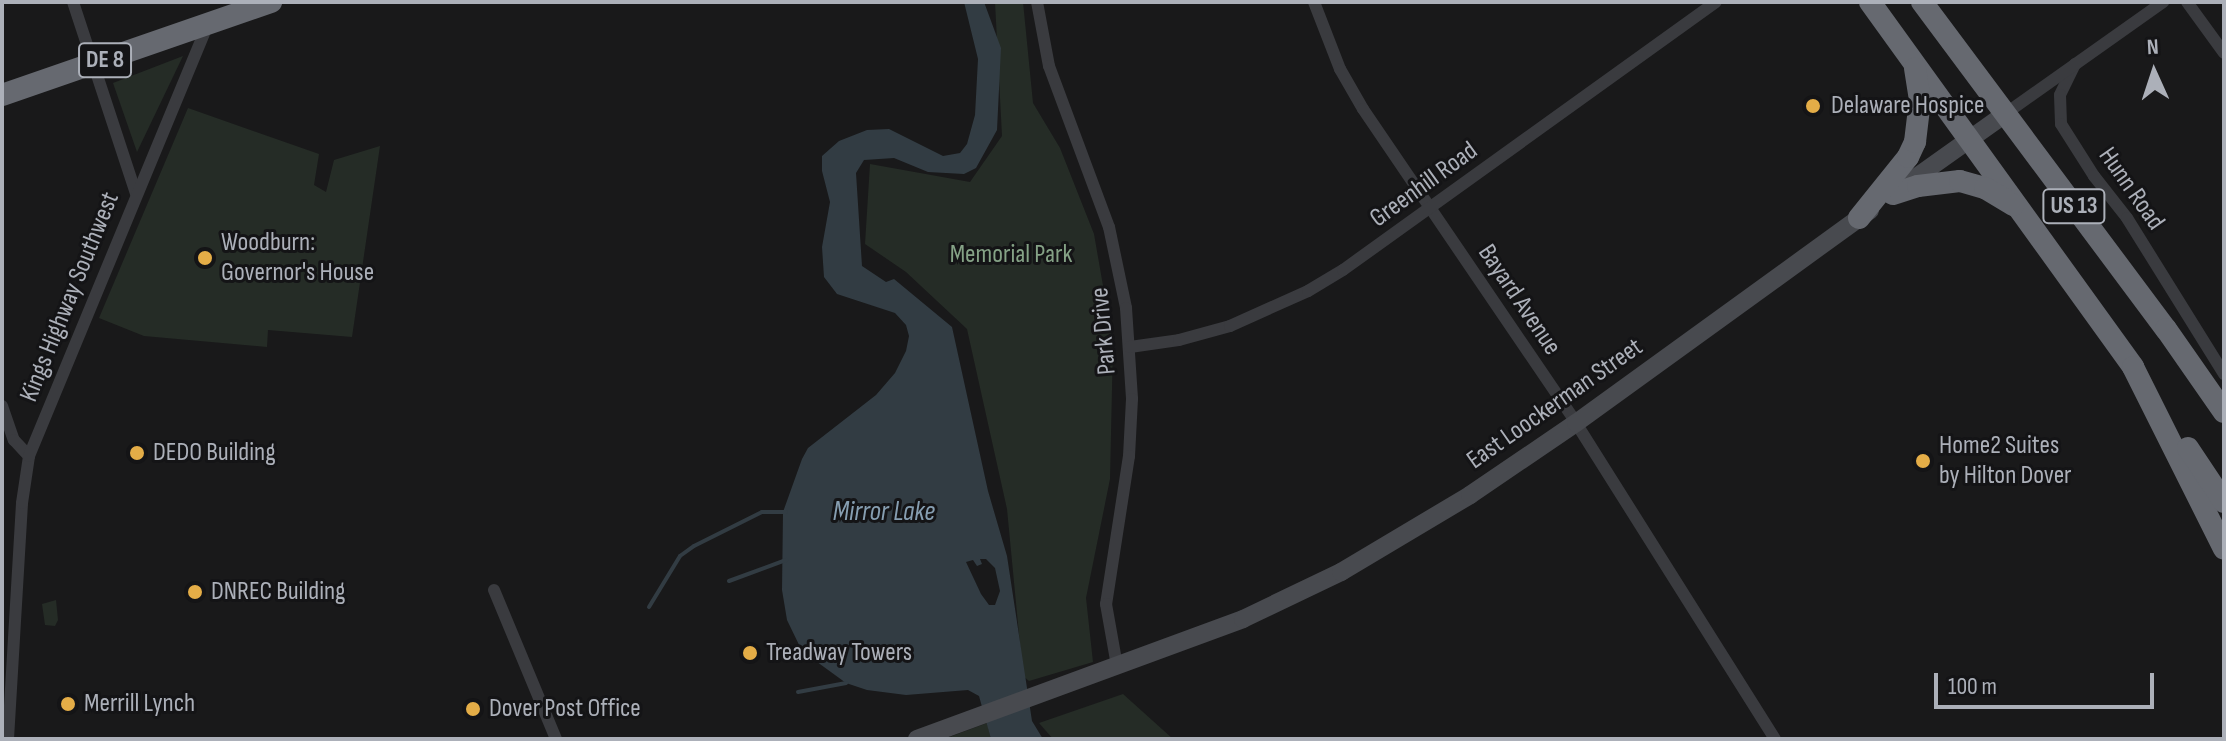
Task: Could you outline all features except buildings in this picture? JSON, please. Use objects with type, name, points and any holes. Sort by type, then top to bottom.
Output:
[{"type":"highway","name":"DE 8","points":[[2,95],[271,2]]},
{"type":"highway","name":"US 13","points":[[1870,2],[2133,367],[2224,549]]},
{"type":"highway","name":"US 13","points":[[1922,2],[2158,317],[2224,412]]},
{"type":"highway","points":[[1859,218],[1908,157],[1915,142],[1920,100],[1914,63]]},
{"type":"highway","points":[[1893,194],[1918,186],[1960,181],[1985,188],[2022,211]]},
{"type":"highway","points":[[2133,367],[2224,502]]},
{"type":"street","points":[[73,2],[136,194]]},
{"type":"street","name":"Park Drive","points":[[1037,2],[1056,90],[1115,245],[1130,347],[1129,456],[1107,590],[1108,621],[1117,666]]},
{"type":"street","name":"Bayard Avenue","points":[[1314,2],[1348,82],[1576,423],[1775,739]]},
{"type":"street","name":"Greenhill Road","points":[[1130,347],[1202,335],[1282,305],[1343,270],[1716,2]]},
{"type":"street","name":"East Loockerman Street","points":[[917,739],[1243,619],[1341,572],[1470,495],[1576,423],[2163,2]]},
{"type":"street","points":[[2187,2],[2224,53]]},
{"type":"street","name":"Kings Highway Southwest","points":[[8,739],[29,456],[208,24]]},
{"type":"street","name":"Hunn Road","points":[[2075,64],[2060,95],[2061,124],[2094,176],[2127,218],[2224,374]]},
{"type":"street","points":[[2,406],[14,440],[29,456]]},
{"type":"street","points":[[494,590],[556,739]]},
{"type":"street","points":[[2,603],[17,598]]},
{"type":"green space","name":"Memorial Park","points":[[995,2],[1023,2],[1033,103],[1060,148],[1094,234],[1113,343],[1110,479],[1086,598],[1093,662],[1029,681],[1023,676],[1007,509],[967,329],[906,272],[865,244],[870,164],[970,182],[1002,136]]},
{"type":"green space","points":[[183,56],[137,152],[113,83]]},
{"type":"green space","points":[[188,108],[319,154],[314,185],[326,192],[334,160],[380,146],[352,337],[268,330],[267,347],[144,336],[99,318]]},
{"type":"green space","points":[[56,600],[58,620],[55,626],[45,625],[42,604]]},
{"type":"green space","points":[[1123,694],[1173,739],[1053,739],[1039,723]]},
{"type":"green space","points":[[987,723],[991,739],[944,739]]},
{"type":"water","name":"Mirror Lake","points":[[964,2],[984,2],[1001,48],[997,130],[976,168],[964,174],[928,172],[894,158],[864,160],[856,173],[862,266],[886,282],[894,279],[952,327],[988,491],[1007,556],[1032,721],[1043,739],[991,739],[979,696],[968,690],[906,695],[867,690],[846,683],[802,651],[787,620],[782,590],[783,512],[802,459],[808,448],[876,395],[895,373],[906,351],[909,336],[906,325],[895,313],[837,294],[824,277],[822,247],[830,202],[822,171],[822,156],[839,141],[867,130],[889,129],[943,156],[960,153],[967,144],[975,115],[978,59]],"holes":[[[980,559],[986,559],[995,568],[1000,591],[995,605],[989,605],[981,594],[966,562],[973,560],[977,566],[982,564]]]},
{"type":"waterway","points":[[649,607],[680,556],[694,546],[762,512],[786,512]]},
{"type":"waterway","points":[[729,581],[786,560]]},
{"type":"waterway","points":[[798,692],[846,683]]},
{"type":"place","name":"Delaware Hospice","points":[[1813,106]]},
{"type":"place","name":"Woodburn: Governor's House","points":[[205,258]]},
{"type":"place","name":"DEDO Building","points":[[137,453]]},
{"type":"place","name":"Home2 Suites by Hilton Dover","points":[[1923,461]]},
{"type":"place","name":"DNREC Building","points":[[195,592]]},
{"type":"place","name":"Treadway Towers","points":[[750,653]]},
{"type":"place","name":"Merrill Lynch","points":[[68,704]]},
{"type":"place","name":"Dover Post Office","points":[[473,709]]}]
